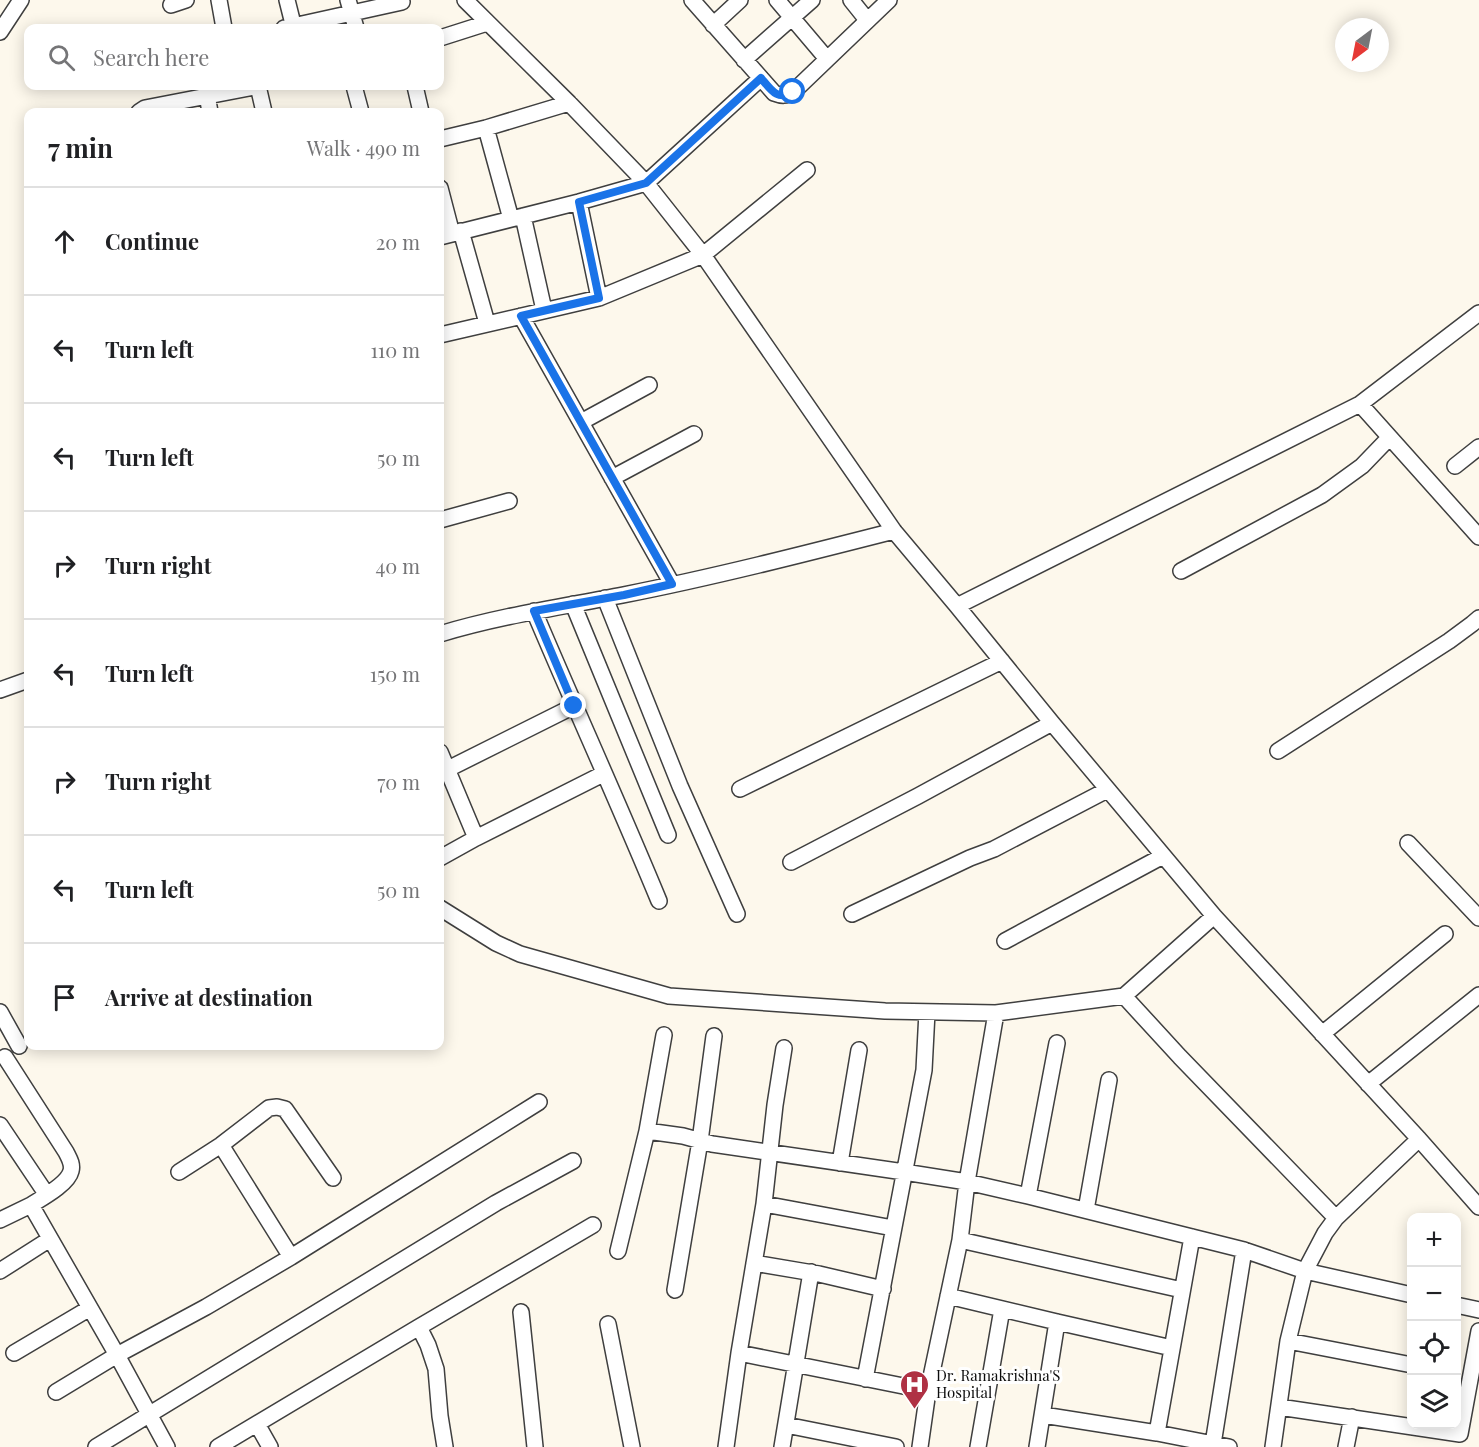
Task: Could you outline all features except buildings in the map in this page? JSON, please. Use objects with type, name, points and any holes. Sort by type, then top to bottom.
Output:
[{"type":"street","points":[[0,32],[21,0]]},
{"type":"street","points":[[219,0],[223,24]]},
{"type":"street","points":[[287,0],[290,24]]},
{"type":"street","points":[[465,0],[646,183],[703,255],[894,531],[1214,916],[1479,1207]]},
{"type":"street","points":[[692,0],[774,93],[781,96],[793,92],[889,0]]},
{"type":"street","points":[[712,25],[740,0]]},
{"type":"street","points":[[777,0],[827,59]]},
{"type":"street","points":[[744,60],[812,0]]},
{"type":"street","points":[[851,0],[867,20]]},
{"type":"street","points":[[302,24],[351,7],[402,2]]},
{"type":"street","points":[[351,7],[355,24]]},
{"type":"street","points":[[444,37],[487,23]]},
{"type":"street","points":[[451,234],[646,183],[761,78]]},
{"type":"street","points":[[145,108],[228,90]]},
{"type":"street","points":[[260,90],[263,108]]},
{"type":"street","points":[[355,90],[360,108]]},
{"type":"street","points":[[416,90],[420,108]]},
{"type":"street","points":[[207,95],[209,108]]},
{"type":"street","points":[[444,139],[569,103]]},
{"type":"street","points":[[486,128],[517,217],[544,310]]},
{"type":"street","points":[[444,333],[599,298],[703,255],[807,170]]},
{"type":"street","points":[[579,202],[599,298]]},
{"type":"street","points":[[444,205],[451,234],[487,323]]},
{"type":"street","points":[[957,606],[1360,404],[1479,313]]},
{"type":"street","points":[[521,316],[672,584]]},
{"type":"street","points":[[580,422],[649,385]]},
{"type":"street","points":[[1360,404],[1479,537]]},
{"type":"street","points":[[612,478],[694,434]]},
{"type":"street","points":[[1181,571],[1322,495],[1362,466],[1389,438]]},
{"type":"street","points":[[1455,466],[1479,447]]},
{"type":"street","points":[[444,519],[509,501]]},
{"type":"street","points":[[444,633],[534,611],[672,584],[814,552],[894,531]]},
{"type":"street","points":[[605,598],[680,786],[737,914]]},
{"type":"street","points":[[573,604],[668,835]]},
{"type":"street","points":[[534,611],[659,901]]},
{"type":"street","points":[[1278,751],[1449,641],[1479,618]]},
{"type":"street","points":[[741,789],[1002,662]]},
{"type":"street","points":[[0,690],[24,681]]},
{"type":"street","points":[[444,771],[574,706]]},
{"type":"street","points":[[791,862],[1052,723]]},
{"type":"street","points":[[444,774],[476,838]]},
{"type":"street","points":[[444,856],[603,774]]},
{"type":"street","points":[[852,914],[970,858],[994,849],[1107,790]]},
{"type":"street","points":[[1408,843],[1479,918]]},
{"type":"street","points":[[1005,941],[1163,856]]},
{"type":"street","points":[[444,910],[496,943],[520,954],[669,996],[885,1011],[996,1013],[1125,996],[1214,916]]},
{"type":"street","points":[[1322,1034],[1445,934]]},
{"type":"street","points":[[1368,1084],[1479,995]]},
{"type":"street","points":[[1125,996],[1180,1057],[1336,1218]]},
{"type":"street","points":[[0,1012],[24,1043],[2,1059],[66,1152],[71,1163],[71,1171],[67,1179],[47,1196],[0,1220]]},
{"type":"street","points":[[865,1378],[924,1070],[927,1012]]},
{"type":"street","points":[[920,1447],[928,1392],[960,1240],[967,1182],[996,1013]]},
{"type":"street","points":[[618,1251],[647,1131],[664,1035]]},
{"type":"street","points":[[675,1290],[714,1036]]},
{"type":"street","points":[[1028,1196],[1057,1043]]},
{"type":"street","points":[[726,1447],[764,1204],[784,1048]]},
{"type":"street","points":[[840,1163],[859,1050]]},
{"type":"street","points":[[1086,1210],[1109,1080]]},
{"type":"street","points":[[56,1392],[291,1257],[538,1102]]},
{"type":"street","points":[[179,1172],[221,1145],[269,1108],[277,1107],[285,1109],[333,1178]]},
{"type":"street","points":[[0,1125],[47,1196]]},
{"type":"street","points":[[647,1131],[967,1182],[1244,1250],[1305,1271],[1407,1294]]},
{"type":"street","points":[[1273,1447],[1288,1341],[1305,1271],[1325,1233],[1336,1218],[1419,1139]]},
{"type":"street","points":[[221,1145],[291,1257]]},
{"type":"street","points":[[96,1447],[496,1203],[573,1161]]},
{"type":"street","points":[[764,1204],[893,1228]]},
{"type":"street","points":[[31,1205],[167,1447]]},
{"type":"street","points":[[218,1447],[593,1225]]},
{"type":"street","points":[[1157,1433],[1191,1237]]},
{"type":"street","points":[[0,1271],[50,1239]]},
{"type":"street","points":[[960,1240],[1182,1290]]},
{"type":"street","points":[[1214,1444],[1244,1250]]},
{"type":"street","points":[[754,1263],[811,1272],[883,1289]]},
{"type":"street","points":[[782,1447],[811,1272]]},
{"type":"street","points":[[948,1296],[1172,1348]]},
{"type":"street","points":[[1461,1306],[1479,1310]]},
{"type":"street","points":[[14,1353],[90,1308]]},
{"type":"street","points":[[978,1447],[1002,1309]]},
{"type":"street","points":[[521,1312],[535,1447]]},
{"type":"street","points":[[1037,1447],[1057,1322]]},
{"type":"street","points":[[608,1324],[632,1447]]},
{"type":"street","points":[[419,1327],[436,1369],[445,1447]]},
{"type":"street","points":[[1279,1407],[1352,1418],[1459,1440],[1479,1331]]},
{"type":"street","points":[[1288,1341],[1407,1364]]},
{"type":"street","points":[[739,1353],[928,1392]]},
{"type":"street","points":[[1043,1415],[1229,1447]]},
{"type":"street","points":[[1346,1447],[1352,1418]]},
{"type":"street","points":[[257,1424],[270,1447]]},
{"type":"street","points":[[786,1425],[896,1447]]},
{"type":"place","name":"Dr. Ramakrishna'S Hospital","points":[[915,1410]]},
{"type":"route","points":[[574,706],[534,611],[672,584],[521,316],[599,298],[579,202],[646,183],[761,78],[774,93],[786,96],[793,92]]}]
